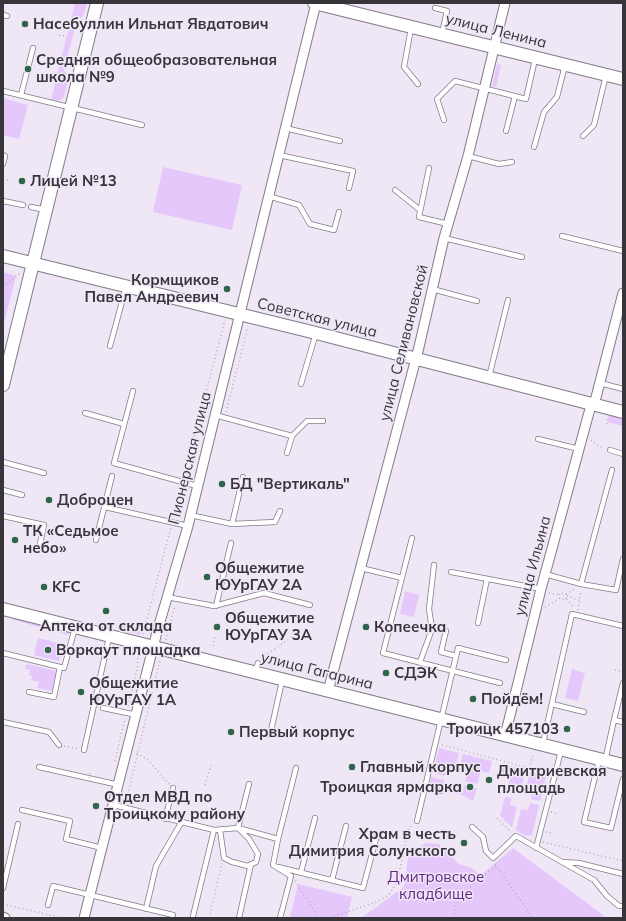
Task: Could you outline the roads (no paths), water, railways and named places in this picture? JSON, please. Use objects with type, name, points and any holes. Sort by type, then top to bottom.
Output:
[{"type":"street","points":[[3,385],[97,3]]},
{"type":"street","name":"улица Ленина","points":[[315,3],[623,79]]},
{"type":"street","name":"Пионерская улица","points":[[84,918],[167,597],[188,526],[315,3]]},
{"type":"street","name":"улица Селивановской","points":[[328,691],[359,568],[415,360],[444,238],[468,156],[505,3]]},
{"type":"street","name":"Советская улица","points":[[3,256],[316,333],[415,360],[623,412]]},
{"type":"street","name":"улица Ильина","points":[[505,736],[545,591],[545,574],[583,435],[620,313],[623,292]]},
{"type":"street","name":"улица Гагарина","points":[[3,609],[109,637],[256,668],[283,679],[328,691],[623,765]]},
{"type":"lane","points":[[435,8],[447,11],[441,34]]},
{"type":"lane","points":[[412,26],[404,67],[418,84]]},
{"type":"lane","points":[[21,95],[33,48]]},
{"type":"lane","points":[[444,120],[437,100],[455,81],[526,99],[535,57]]},
{"type":"lane","points":[[534,147],[544,112],[557,97],[565,65]]},
{"type":"lane","points":[[583,136],[594,125],[606,75]]},
{"type":"lane","points":[[3,91],[142,125]]},
{"type":"lane","points":[[506,131],[515,96]]},
{"type":"lane","points":[[285,128],[340,141]]},
{"type":"lane","points":[[3,155],[5,156],[3,164]]},
{"type":"lane","points":[[279,155],[353,171],[349,188]]},
{"type":"lane","points":[[468,156],[499,164],[512,162]]},
{"type":"lane","points":[[429,168],[419,217],[448,224]]},
{"type":"lane","points":[[395,190],[420,210]]},
{"type":"lane","points":[[268,196],[300,205],[310,224],[334,230],[339,212]]},
{"type":"lane","points":[[3,201],[23,205]]},
{"type":"lane","points":[[31,207],[46,210]]},
{"type":"lane","points":[[562,236],[623,251]]},
{"type":"lane","points":[[444,238],[522,257]]},
{"type":"lane","points":[[110,346],[126,287]]},
{"type":"lane","points":[[432,289],[477,301]]},
{"type":"lane","points":[[489,378],[508,300]]},
{"type":"lane","points":[[301,384],[316,333]]},
{"type":"lane","points":[[600,383],[623,389]]},
{"type":"lane","points":[[132,391],[114,463],[197,486]]},
{"type":"lane","points":[[85,413],[124,424]]},
{"type":"lane","points":[[215,415],[292,436]]},
{"type":"lane","points":[[286,453],[292,436],[307,421],[323,421]]},
{"type":"lane","points":[[538,438],[579,449]]},
{"type":"lane","points":[[610,450],[623,454]]},
{"type":"lane","points":[[3,462],[44,473]]},
{"type":"lane","points":[[581,584],[612,470]]},
{"type":"lane","points":[[96,540],[112,476]]},
{"type":"lane","points":[[232,524],[244,477]]},
{"type":"lane","points":[[3,490],[22,495]]},
{"type":"lane","points":[[105,507],[188,526]]},
{"type":"lane","points":[[190,515],[232,524],[276,522],[280,511]]},
{"type":"lane","points":[[3,516],[44,525],[40,544]]},
{"type":"lane","points":[[412,538],[383,653],[500,683]]},
{"type":"lane","points":[[216,606],[231,543]]},
{"type":"lane","points":[[545,574],[581,584],[616,590],[623,559]]},
{"type":"lane","points":[[420,662],[432,629],[429,609],[434,565]]},
{"type":"lane","points":[[359,568],[402,578]]},
{"type":"lane","points":[[451,572],[545,591]]},
{"type":"lane","points":[[478,623],[487,579]]},
{"type":"lane","points":[[167,597],[206,606],[216,606],[264,593],[310,605]]},
{"type":"lane","points":[[542,745],[572,614],[578,613],[623,626]]},
{"type":"lane","points":[[3,653],[64,668],[75,628]]},
{"type":"lane","points":[[446,631],[441,652],[456,656]]},
{"type":"lane","points":[[84,750],[109,637]]},
{"type":"lane","points":[[417,821],[458,648],[506,660]]},
{"type":"lane","points":[[29,692],[54,697],[60,667]]},
{"type":"lane","points":[[261,733],[270,735],[283,679]]},
{"type":"lane","points":[[623,684],[584,822],[611,828],[623,779]]},
{"type":"lane","points":[[552,704],[584,712]]},
{"type":"lane","points":[[103,708],[137,714]]},
{"type":"lane","points":[[614,720],[623,722]]},
{"type":"lane","points":[[3,722],[49,732],[59,745]]},
{"type":"lane","points":[[536,848],[561,750]]},
{"type":"lane","points":[[39,767],[119,785]]},
{"type":"lane","points":[[273,865],[296,768]]},
{"type":"lane","points":[[238,828],[249,784]]},
{"type":"lane","points":[[165,819],[173,788]]},
{"type":"lane","points":[[425,789],[440,791]]},
{"type":"lane","points":[[114,805],[181,823],[214,830],[238,828],[278,839]]},
{"type":"lane","points":[[22,810],[70,820],[66,839],[102,848]]},
{"type":"lane","points":[[301,872],[315,818]]},
{"type":"lane","points":[[146,908],[156,866],[181,823]]},
{"type":"lane","points":[[3,888],[18,824]]},
{"type":"lane","points":[[332,880],[346,826]]},
{"type":"lane","points":[[472,827],[483,837],[486,851],[492,858],[516,836],[594,880],[607,896],[619,906],[623,906]]},
{"type":"lane","points":[[220,830],[224,858],[237,864],[248,866],[256,862],[258,854],[249,838],[238,828]]},
{"type":"lane","points":[[193,916],[214,830]]},
{"type":"lane","points":[[273,865],[363,888],[377,835]]},
{"type":"lane","points":[[559,861],[579,863],[623,874]]},
{"type":"lane","points":[[239,918],[251,864]]},
{"type":"lane","points":[[273,865],[291,876],[280,918]]},
{"type":"lane","points":[[48,905],[53,886],[173,915]]},
{"type":"place","name":"Насебуллин Ильнат Явдатович","points":[[25,24]]},
{"type":"place","name":"Средняя общеобразовательная школа №9","points":[[28,69]]},
{"type":"place","name":"Лицей №13","points":[[22,181]]},
{"type":"place","name":"Кормщиков Павел Андреевич","points":[[227,289]]},
{"type":"place","name":"БД \"Вертикаль\"","points":[[222,484]]},
{"type":"place","name":"Доброцен","points":[[49,500]]},
{"type":"place","name":"ТК «Седьмое небо»","points":[[15,540]]},
{"type":"place","name":"Общежитие ЮУрГАУ 2А","points":[[207,577]]},
{"type":"place","name":"KFC","points":[[44,587]]},
{"type":"place","name":"Аптека от склада","points":[[106,611]]},
{"type":"place","name":"Общежитие ЮУрГАУ 3А","points":[[217,627]]},
{"type":"place","name":"Копеечка","points":[[366,627]]},
{"type":"place","name":"Воркаут площадка","points":[[48,650]]},
{"type":"place","name":"СДЭК","points":[[386,673]]},
{"type":"place","name":"Общежитие ЮУрГАУ 1А","points":[[81,692]]},
{"type":"place","name":"Пойдём!","points":[[473,699]]},
{"type":"place","name":"Троицк 457103","points":[[567,729]]},
{"type":"place","name":"Первый корпус","points":[[231,732]]},
{"type":"place","name":"Главный корпус","points":[[352,767]]},
{"type":"place","name":"Дмитриевская площадь","points":[[489,780]]},
{"type":"place","name":"Троицкая ярмарка","points":[[470,787]]},
{"type":"place","name":"Отдел МВД по Троицкому району","points":[[96,806]]},
{"type":"place","name":"Храм в честь Димитрия Солунского","points":[[464,843]]},
{"type":"park label","name":"Дмитровское кладбище","points":[[436,886]]}]
